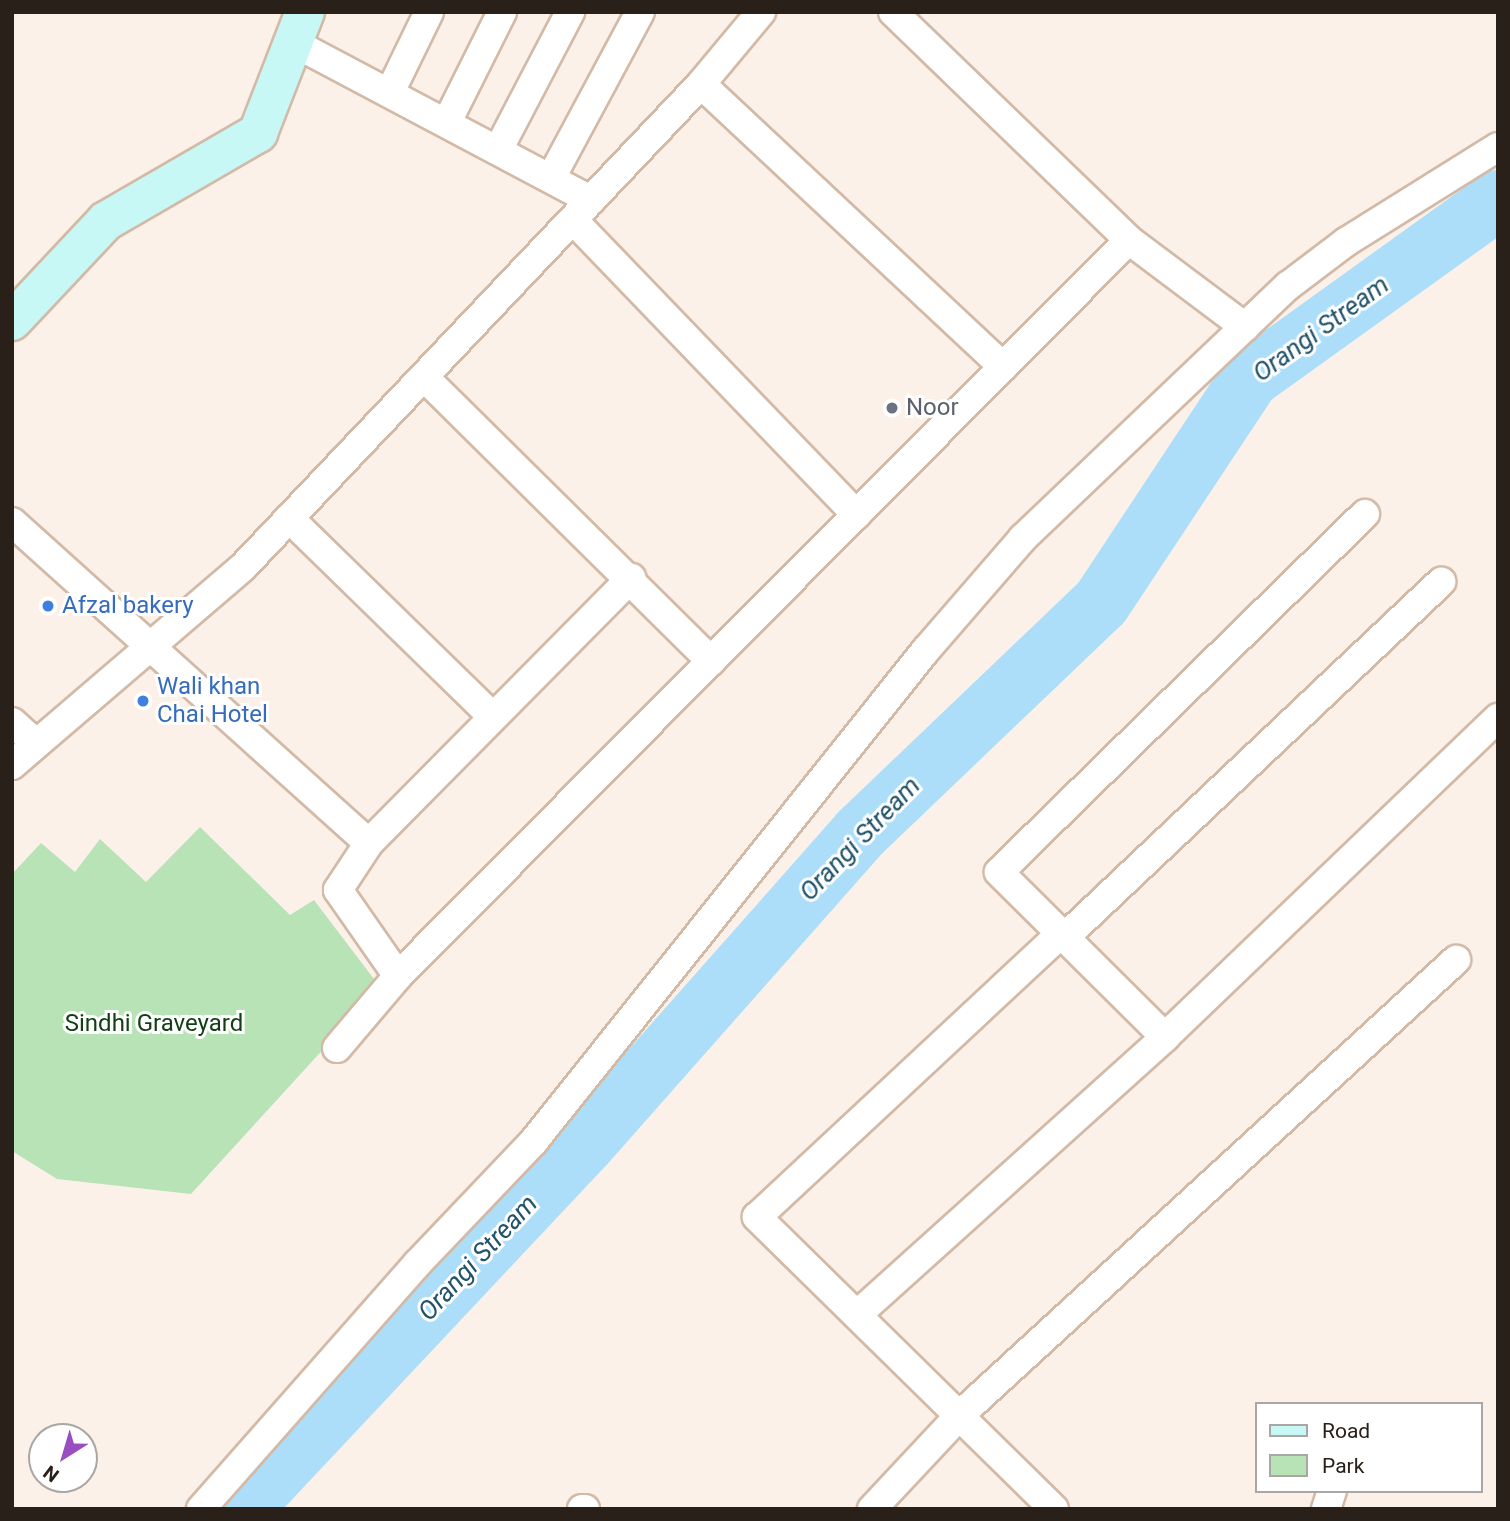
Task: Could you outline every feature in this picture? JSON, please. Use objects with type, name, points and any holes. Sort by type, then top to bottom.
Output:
[{"type":"street","points":[[390,92],[429,12]]},
{"type":"street","points":[[447,122],[502,12]]},
{"type":"street","points":[[498,150],[570,12]]},
{"type":"street","points":[[551,178],[640,12]]},
{"type":"street","points":[[12,765],[243,567],[701,84],[761,12]]},
{"type":"street","points":[[893,12],[1129,240],[1245,327]]},
{"type":"street","points":[[12,321],[106,221],[258,133],[301,28],[390,92],[551,178],[857,515]]},
{"type":"street","points":[[701,84],[1003,367]]},
{"type":"street","points":[[201,1509],[416,1264],[534,1141],[926,650],[1023,538],[1245,327],[1346,242],[1498,147]]},
{"type":"street","points":[[337,1048],[398,976],[1129,240]]},
{"type":"street","points":[[424,377],[631,578],[711,662]]},
{"type":"street","points":[[1165,1037],[999,872],[1365,514]]},
{"type":"street","points":[[289,518],[494,717]]},
{"type":"street","points":[[12,522],[369,844]]},
{"type":"street","points":[[398,976],[338,890],[369,844],[631,578]]},
{"type":"street","points":[[1055,1509],[859,1312],[757,1217],[1441,582]]},
{"type":"street","points":[[859,1312],[1165,1037],[1498,718]]},
{"type":"street","points":[[12,722],[35,743]]},
{"type":"street","points":[[872,1509],[961,1414],[1456,960]]},
{"type":"green space","name":"Sindhi Graveyard","points":[[200,827],[290,915],[314,900],[380,987],[191,1194],[57,1179],[12,1151],[12,874],[41,843],[75,872],[100,839],[146,882]]},
{"type":"waterway","name":"Orangi Stream","points":[[242,1509],[585,1144],[860,833],[1101,603],[1249,379],[1498,200]]},
{"type":"place","name":"Noor","points":[[892,408]]},
{"type":"place","name":"Afzal bakery","points":[[48,606]]},
{"type":"place","name":"Wali khan Chai Hotel","points":[[143,701]]}]
